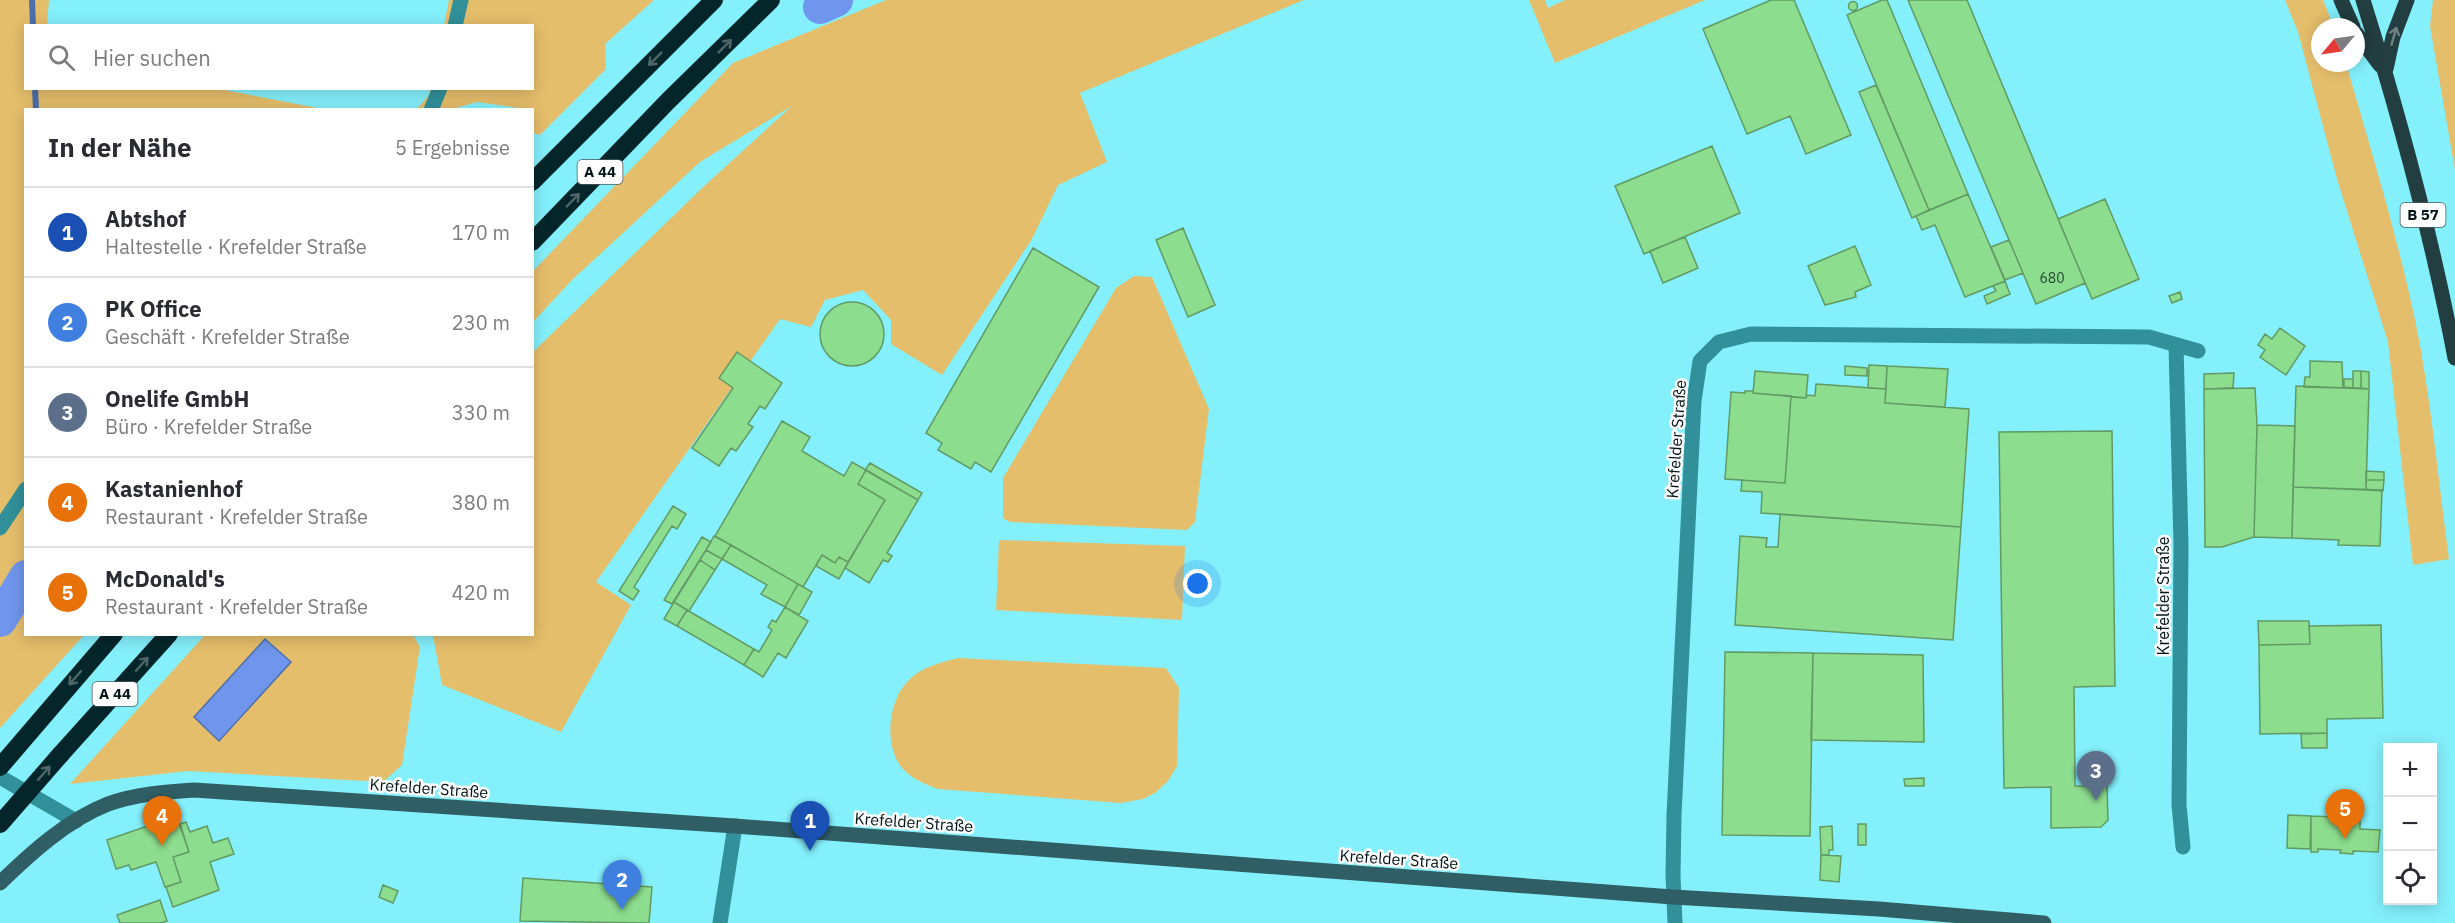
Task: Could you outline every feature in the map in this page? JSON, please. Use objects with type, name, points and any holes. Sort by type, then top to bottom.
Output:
[{"type":"highway","name":"A 44","points":[[534,180],[714,0]]},
{"type":"highway","name":"A 44","points":[[534,240],[771,0]]},
{"type":"highway","name":"A 44","points":[[0,767],[112,636]]},
{"type":"highway","name":"A 44","points":[[0,824],[167,636]]},
{"type":"main road","points":[[2341,0],[2350,18]]},
{"type":"main road","name":"B 57","points":[[2363,0],[2386,72],[2438,272],[2455,358]]},
{"type":"main road","points":[[2386,72],[2393,38],[2407,0]]},
{"type":"main road","name":"B 57","points":[[2365,45],[2386,72]]},
{"type":"street","points":[[455,24],[461,0]]},
{"type":"street","points":[[432,108],[439,90]]},
{"type":"street","name":"Krefelder Straße","points":[[1675,923],[1674,815],[1693,434],[1700,361],[1719,342],[1751,334],[2149,337],[2198,351]]},
{"type":"street","name":"Krefelder Straße","points":[[2176,345],[2181,545],[2179,805],[2183,847]]},
{"type":"street","points":[[0,528],[24,492]]},
{"type":"street","points":[[0,777],[76,821]]},
{"type":"street","name":"Krefelder Straße","points":[[0,883],[40,846],[76,821],[106,805],[151,793],[194,790],[735,826],[2044,923]]},
{"type":"street","points":[[720,923],[735,826]]},
{"type":"shaded area","points":[[0,0],[49,0],[47,24],[24,24],[24,90],[224,90],[318,108],[24,108],[24,563],[0,608]]},
{"type":"shaded area","points":[[449,0],[654,0],[605,44],[606,69],[540,135],[534,133],[534,108],[477,102],[456,108],[418,108],[429,95],[430,90],[534,90],[534,24],[444,24]]},
{"type":"shaded area","points":[[886,0],[1304,0],[1080,93],[1107,162],[1058,185],[1032,239],[942,375],[891,344],[891,320],[863,290],[825,300],[811,327],[780,319],[596,582],[631,605],[561,732],[442,685],[433,636],[534,636],[534,351],[701,189],[792,106],[700,162],[572,280],[534,321],[534,270],[733,63]]},
{"type":"shaded area","points":[[1529,0],[1545,0],[1548,8],[1565,0],[1705,0],[1555,63]]},
{"type":"shaded area","points":[[2285,0],[2323,0],[2330,18],[2311,18],[2311,72],[2349,72],[2380,179],[2417,329],[2428,394],[2449,559],[2413,565],[2388,342],[2337,179],[2298,32]]},
{"type":"shaded area","points":[[2433,0],[2455,0],[2455,170],[2430,26]]},
{"type":"shaded area","points":[[1134,276],[1152,277],[1209,409],[1195,522],[1187,530],[1010,522],[1003,518],[1003,478],[1116,288]]},
{"type":"shaded area","points":[[999,540],[1185,546],[1182,620],[996,610]]},
{"type":"shaded area","points":[[24,598],[24,636],[83,636],[0,728],[0,635]]},
{"type":"shaded area","points":[[204,636],[414,636],[420,647],[402,765],[383,782],[188,771],[70,784]],"holes":[[[265,640],[290,663],[219,740],[194,717]]]},
{"type":"shaded area","points":[[958,658],[1166,668],[1179,688],[1177,766],[1168,781],[1155,793],[1143,799],[1121,803],[938,789],[924,783],[906,772],[896,758],[890,734],[893,709],[903,687],[916,674],[933,665]]},
{"type":"water","points":[[265,639],[291,662],[219,741],[194,717]]},
{"type":"building","points":[[1771,0],[1794,0],[1851,135],[1806,154],[1790,116],[1747,134],[1703,29]]},
{"type":"building","points":[[1887,0],[1968,194],[1929,210],[1847,15]]},
{"type":"building","points":[[1908,0],[1967,0],[2085,283],[2036,304]]},
{"type":"building","points":[[1853,2],[1857,6],[1853,10],[1849,6]]},
{"type":"building","points":[[1876,85],[1929,210],[1912,218],[1859,92]]},
{"type":"building","points":[[1712,146],[1740,213],[1644,254],[1615,186]]},
{"type":"building","points":[[1968,194],[2005,281],[1965,297],[1935,225],[1922,230],[1916,216]]},
{"type":"building","points":[[2105,199],[2139,279],[2092,299],[2058,219]]},
{"type":"building","points":[[1183,228],[1215,305],[1188,317],[1156,240]]},
{"type":"building","points":[[1685,237],[1698,268],[1663,283],[1650,251]]},
{"type":"building","points":[[2009,240],[2023,273],[2005,280],[1991,247]]},
{"type":"building","points":[[1855,246],[1871,285],[1855,292],[1856,297],[1825,305],[1808,266]]},
{"type":"building","points":[[1033,248],[1099,287],[991,472],[975,462],[971,469],[938,450],[942,443],[926,433]]},
{"type":"building","points":[[2005,281],[2010,294],[1987,304],[1984,296],[1996,291],[1993,286]]},
{"type":"building","points":[[2180,292],[2182,299],[2172,303],[2169,296]]},
{"type":"building","points":[[852,302],[870,308],[878,316],[884,334],[878,352],[870,360],[852,366],[834,360],[826,352],[820,334],[826,316],[834,308]]},
{"type":"building","points":[[2280,328],[2305,346],[2286,375],[2260,357],[2265,350],[2258,345],[2265,334],[2272,339]]},
{"type":"building","points":[[737,352],[782,383],[765,409],[760,406],[748,424],[753,427],[736,451],[731,448],[719,466],[692,448],[733,388],[719,378]]},
{"type":"building","points":[[2310,361],[2342,362],[2343,388],[2304,387],[2305,377],[2310,377]]},
{"type":"building","points":[[1869,365],[1887,366],[1886,389],[1868,388]]},
{"type":"building","points":[[1845,366],[1867,368],[1867,376],[1845,375]]},
{"type":"building","points":[[1887,366],[1948,369],[1945,407],[1885,403]]},
{"type":"building","points":[[1755,371],[1808,375],[1806,398],[1753,393]]},
{"type":"building","points":[[2353,371],[2361,371],[2361,388],[2353,388]]},
{"type":"building","points":[[2361,371],[2369,372],[2369,389],[2361,388]]},
{"type":"building","points":[[2234,373],[2233,388],[2204,389],[2204,374]]},
{"type":"building","points":[[2344,379],[2353,379],[2353,388],[2344,387]]},
{"type":"building","points":[[1816,384],[1886,389],[1885,403],[1969,409],[1961,527],[1761,513],[1762,492],[1741,491],[1742,480],[1785,483],[1791,397],[1815,396]]},
{"type":"building","points":[[2296,386],[2369,389],[2366,490],[2293,487]]},
{"type":"building","points":[[2255,388],[2257,425],[2254,537],[2222,547],[2205,547],[2204,389]]},
{"type":"building","points":[[1745,391],[1791,396],[1785,483],[1725,479],[1731,392],[1745,393]]},
{"type":"building","points":[[782,421],[810,437],[802,451],[844,476],[852,462],[866,470],[858,484],[885,500],[848,562],[839,557],[835,563],[822,555],[803,587],[715,536]]},
{"type":"building","points":[[2257,425],[2295,426],[2292,538],[2254,537]]},
{"type":"building","points":[[2112,431],[2115,686],[2074,687],[2075,786],[2107,786],[2108,820],[2101,827],[2051,828],[2051,787],[2004,788],[1999,432]]},
{"type":"building","points":[[870,463],[922,493],[918,500],[865,470]]},
{"type":"building","points":[[866,470],[918,500],[887,553],[892,556],[888,562],[883,560],[869,583],[845,568],[885,500],[858,484]]},
{"type":"building","points":[[2366,471],[2384,472],[2384,480],[2366,480]]},
{"type":"building","points":[[2366,480],[2384,480],[2383,491],[2366,490]]},
{"type":"building","points":[[2293,487],[2382,490],[2380,546],[2338,545],[2339,540],[2292,538]]},
{"type":"building","points":[[673,506],[686,514],[677,529],[672,526],[634,587],[639,591],[633,600],[619,591]]},
{"type":"building","points":[[1780,514],[1961,527],[1953,640],[1735,625],[1740,536],[1767,538],[1766,547],[1778,547]]},
{"type":"building","points":[[714,536],[731,545],[722,559],[706,550]]},
{"type":"building","points":[[702,537],[711,542],[672,604],[664,600]]},
{"type":"building","points":[[731,545],[798,584],[785,607],[761,594],[767,585],[722,559]]},
{"type":"building","points":[[706,550],[722,559],[715,570],[700,560]]},
{"type":"building","points":[[822,555],[835,563],[839,557],[848,562],[839,579],[816,566]]},
{"type":"building","points":[[700,560],[715,570],[689,611],[674,602]]},
{"type":"building","points":[[798,584],[812,592],[799,615],[785,607]]},
{"type":"building","points":[[674,602],[687,610],[677,626],[664,619]]},
{"type":"building","points":[[785,607],[808,621],[786,658],[778,653],[763,677],[744,665],[754,649],[759,652],[772,630],[768,627],[772,620],[776,622]]},
{"type":"building","points":[[687,610],[754,649],[744,665],[677,626]]},
{"type":"building","points":[[2258,621],[2309,621],[2310,644],[2259,645]]},
{"type":"building","points":[[2381,625],[2383,718],[2327,719],[2327,733],[2260,734],[2259,645],[2310,644],[2309,626]]},
{"type":"building","points":[[1725,652],[1813,653],[1810,836],[1722,835]]},
{"type":"building","points":[[1813,653],[1923,655],[1924,742],[1811,740]]},
{"type":"building","points":[[2327,733],[2327,748],[2302,748],[2301,734]]},
{"type":"building","points":[[1924,778],[1924,786],[1905,786],[1904,779]]},
{"type":"building","points":[[2288,815],[2311,816],[2310,849],[2287,848]]},
{"type":"building","points":[[2311,816],[2360,818],[2360,829],[2380,830],[2378,852],[2353,851],[2353,854],[2340,853],[2341,850],[2318,849],[2318,852],[2311,852]]},
{"type":"building","points":[[162,821],[165,828],[179,823],[189,852],[173,857],[181,882],[165,887],[156,862],[131,870],[129,865],[116,869],[107,840]]},
{"type":"building","points":[[186,822],[190,832],[207,826],[213,843],[228,838],[234,854],[210,862],[219,890],[173,907],[166,887],[181,882],[173,857],[189,852],[180,824]]},
{"type":"building","points":[[1858,824],[1866,824],[1866,845],[1858,845]]},
{"type":"building","points":[[1832,826],[1833,850],[1829,850],[1829,855],[1821,855],[1820,827]]},
{"type":"building","points":[[1821,855],[1841,856],[1839,882],[1820,880]]},
{"type":"building","points":[[523,878],[652,887],[649,923],[520,921]]},
{"type":"building","points":[[383,885],[398,891],[393,903],[379,897]]},
{"type":"building","points":[[160,900],[167,921],[120,923],[117,915]]},
{"type":"waterway","points":[[32,0],[33,24]]},
{"type":"waterway","points":[[820,7],[836,0]]},
{"type":"waterway","points":[[35,90],[36,108]]},
{"type":"waterway","points":[[0,620],[24,580]]},
{"type":"place","name":"Onelife GmbH","points":[[2096,801]]},
{"type":"place","name":"McDonald's","points":[[2345,839]]},
{"type":"place","name":"Kastanienhof","points":[[162,846]]},
{"type":"place","name":"Abtshof","points":[[810,851]]},
{"type":"place","name":"PK Office","points":[[622,910]]}]
